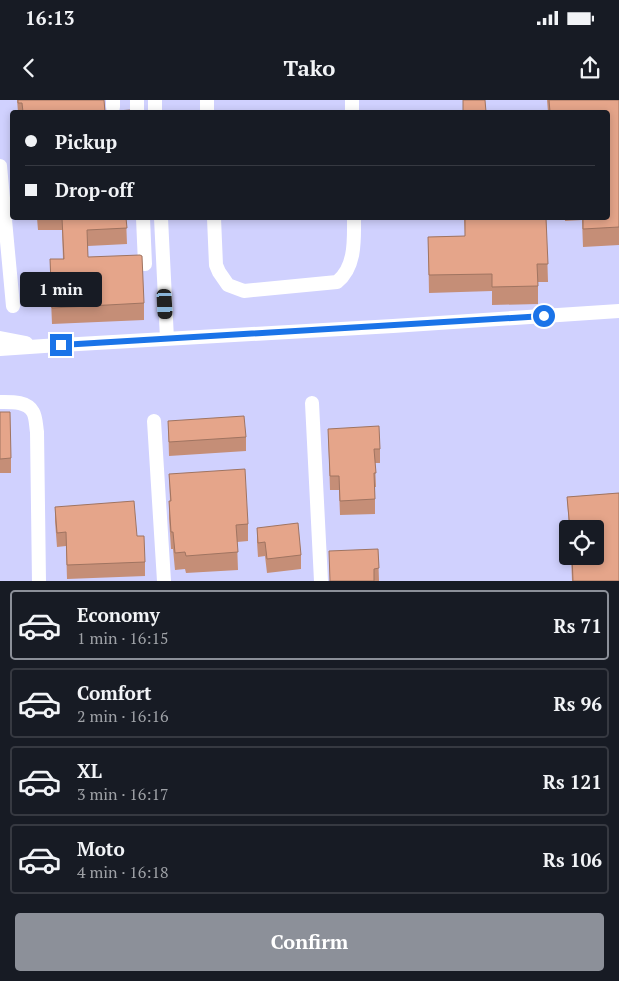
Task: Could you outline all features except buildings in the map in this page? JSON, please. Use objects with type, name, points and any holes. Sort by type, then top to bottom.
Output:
[{"type":"street","points":[[0,166],[13,306]]},
{"type":"street","points":[[143,220],[145,264]]},
{"type":"street","points":[[161,220],[167,338]]},
{"type":"street","points":[[214,220],[216,266],[228,285],[244,291],[337,282],[348,268],[352,256],[354,220]]},
{"type":"street","points":[[0,350],[619,311]]},
{"type":"street","points":[[0,338],[44,346]]},
{"type":"street","points":[[0,402],[26,404],[33,412],[36,432],[39,581]]},
{"type":"street","points":[[312,403],[321,581]]},
{"type":"street","points":[[154,421],[164,581]]},
{"type":"route","points":[[61,345],[544,316]]}]
